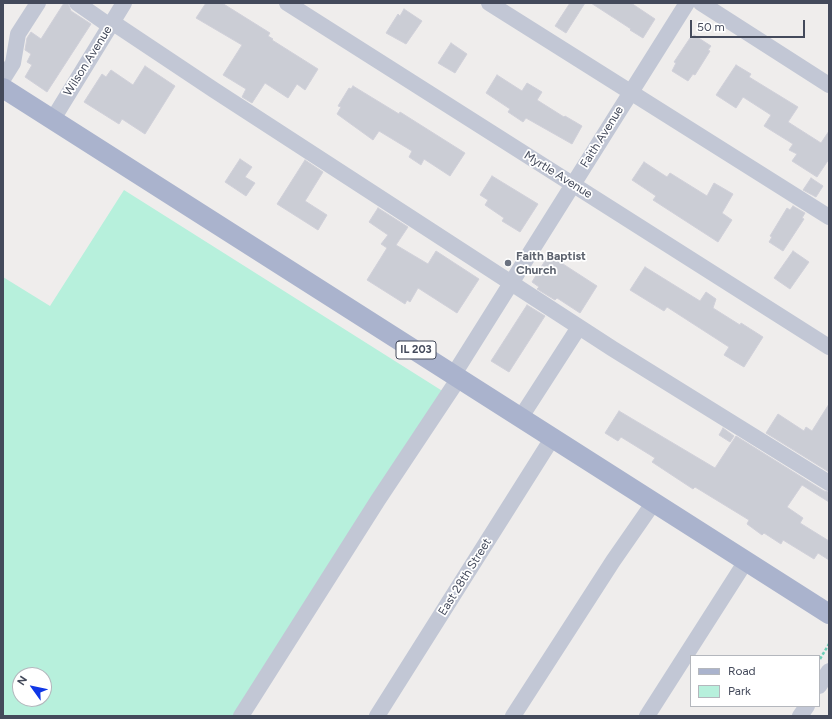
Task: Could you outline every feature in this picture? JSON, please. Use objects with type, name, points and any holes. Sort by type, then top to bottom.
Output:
[{"type":"main road","name":"IL 203","points":[[3,88],[522,417],[829,614]]},
{"type":"street","points":[[3,79],[13,63],[18,34],[38,3]]},
{"type":"street","points":[[77,3],[579,327],[829,483]]},
{"type":"street","name":"Wilson Avenue","points":[[53,119],[124,3]]},
{"type":"street","name":"Myrtle Avenue","points":[[286,3],[829,347]]},
{"type":"street","points":[[489,3],[829,217]]},
{"type":"street","name":"Faith Avenue","points":[[241,716],[456,376],[572,184],[687,3]]},
{"type":"street","points":[[701,3],[829,85]]},
{"type":"street","points":[[522,417],[579,327]]},
{"type":"street","name":"East 28th Street","points":[[377,716],[552,437]]},
{"type":"street","points":[[513,716],[613,560],[654,502]]},
{"type":"street","points":[[647,716],[746,560]]},
{"type":"street","points":[[820,684],[829,671]]},
{"type":"street","points":[[800,716],[806,707]]},
{"type":"path","points":[[820,658],[829,644]]},
{"type":"green space","points":[[124,190],[444,392],[237,716],[3,716],[3,277],[50,306]]},
{"type":"building","points":[[64,3],[68,3],[71,11],[91,24],[47,92],[25,77],[32,65],[27,62],[31,54],[25,50],[27,38],[31,32],[41,39]]},
{"type":"building","points":[[206,3],[222,3],[270,33],[268,36],[273,39],[272,40],[318,69],[305,90],[297,84],[288,98],[265,83],[252,103],[242,97],[246,89],[223,75],[242,45],[196,18]]},
{"type":"building","points":[[570,3],[585,3],[566,33],[555,26]]},
{"type":"building","points":[[591,3],[631,3],[655,19],[643,38]]},
{"type":"building","points":[[404,9],[422,21],[406,44],[386,33],[398,14],[400,16]]},
{"type":"building","points":[[694,35],[711,46],[708,50],[710,51],[695,75],[693,74],[688,81],[672,71],[676,63],[674,62],[690,38],[692,39]]},
{"type":"building","points":[[451,43],[467,54],[455,73],[438,63]]},
{"type":"building","points":[[736,65],[751,74],[749,77],[798,107],[788,122],[821,143],[829,131],[829,159],[817,177],[792,161],[797,154],[789,150],[793,144],[764,126],[771,115],[743,97],[736,108],[716,95]]},
{"type":"building","points":[[145,66],[175,86],[145,134],[122,119],[119,124],[84,102],[102,74],[106,77],[111,70],[133,85]]},
{"type":"building","points":[[497,75],[522,91],[527,83],[542,92],[537,100],[564,117],[565,116],[582,126],[572,144],[526,118],[523,122],[508,112],[510,109],[486,93]]},
{"type":"building","points":[[353,86],[399,114],[400,112],[465,153],[450,176],[424,159],[421,165],[409,157],[412,151],[379,131],[373,140],[337,114],[341,107],[338,106],[349,88],[351,89]]},
{"type":"building","points":[[240,159],[252,167],[245,177],[255,183],[246,196],[225,182]]},
{"type":"building","points":[[305,160],[323,172],[305,201],[327,215],[318,230],[277,204]]},
{"type":"building","points":[[644,162],[667,177],[670,173],[707,196],[714,183],[733,194],[722,213],[732,220],[718,242],[653,200],[656,196],[632,180]]},
{"type":"building","points":[[492,176],[538,204],[520,232],[502,221],[504,218],[485,205],[488,200],[480,195]]},
{"type":"building","points":[[811,178],[823,186],[816,197],[803,190]]},
{"type":"building","points":[[793,206],[805,213],[802,218],[804,219],[783,251],[769,242],[772,237],[770,236],[787,208],[790,210]]},
{"type":"building","points":[[378,208],[408,227],[396,245],[428,264],[436,251],[479,279],[457,313],[418,288],[410,302],[407,300],[405,304],[367,280],[387,248],[381,244],[388,235],[369,222]]},
{"type":"building","points":[[551,251],[565,260],[563,264],[597,286],[580,313],[557,298],[555,300],[537,289],[539,287],[532,282]]},
{"type":"building","points":[[793,251],[809,262],[790,289],[774,278]]},
{"type":"building","points":[[645,267],[700,301],[706,292],[716,299],[713,308],[763,337],[744,367],[724,355],[729,347],[667,307],[664,311],[630,290]]},
{"type":"building","points":[[527,305],[545,316],[509,372],[491,361]]},
{"type":"building","points":[[829,404],[829,472],[766,433],[778,414],[804,431],[806,427],[812,431]]},
{"type":"building","points":[[619,411],[715,468],[736,436],[824,491],[829,492],[829,502],[802,485],[787,507],[803,518],[800,523],[829,541],[829,560],[818,553],[814,559],[783,540],[781,544],[764,533],[762,535],[747,524],[749,520],[695,487],[693,489],[652,462],[655,458],[621,437],[618,441],[605,433]]},
{"type":"building","points":[[723,428],[734,436],[730,442],[719,435]]},
{"type":"place","name":"Faith Baptist Church","points":[[508,263]]}]
